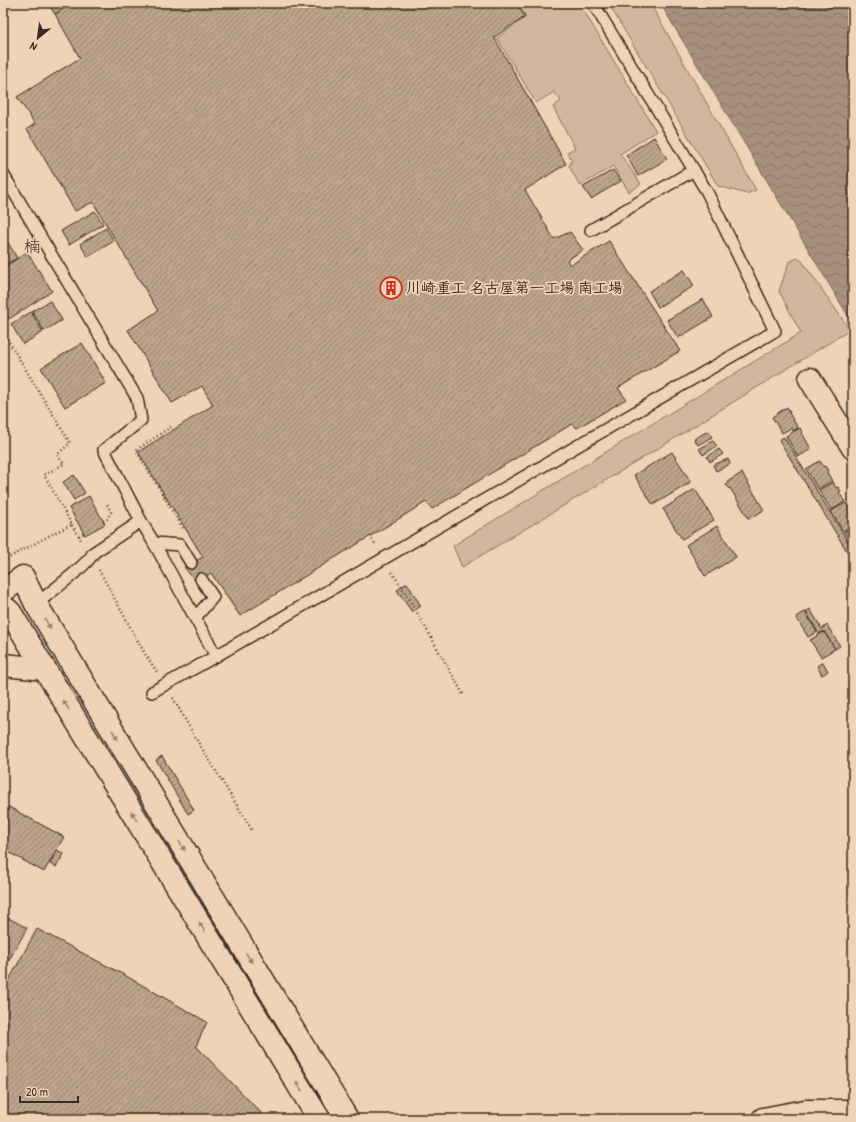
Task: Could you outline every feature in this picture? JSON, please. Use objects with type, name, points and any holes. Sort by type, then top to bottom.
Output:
[{"type":"street","points":[[810,380],[853,448]]},
{"type":"street","points":[[3,591],[23,577],[36,604],[347,1119]]},
{"type":"street","points":[[36,604],[5,615],[45,669],[319,1119]]},
{"type":"street","points":[[3,665],[45,669]]},
{"type":"street","points":[[762,1119],[806,1111],[853,1111]]},
{"type":"lane","points":[[152,692],[775,331],[707,192],[594,3]]},
{"type":"lane","points":[[591,230],[694,170]]},
{"type":"lane","points":[[3,174],[137,398],[141,420],[104,450],[141,521],[216,656]]},
{"type":"lane","points":[[36,604],[79,569],[92,556],[93,553],[141,521]]},
{"type":"lane","points":[[154,543],[180,545],[191,563]]},
{"type":"lane","points":[[195,618],[213,597],[201,579]]},
{"type":"path","points":[[3,332],[70,443],[57,455],[64,464],[44,475],[72,525],[3,561]]},
{"type":"path","points":[[171,427],[136,450],[190,539],[180,545]]},
{"type":"path","points":[[104,521],[111,512],[107,504]]},
{"type":"path","points":[[79,536],[84,533]]},
{"type":"path","points":[[410,600],[463,694]]},
{"type":"shaded area","points":[[518,3],[579,3],[656,131],[620,154],[641,184],[629,192],[613,166],[580,186],[569,166],[572,160],[567,152],[575,148],[553,107],[561,101],[554,92],[536,103],[497,38],[526,17]]},
{"type":"shaded area","points":[[608,3],[650,3],[756,190],[747,194],[718,186]]},
{"type":"shaded area","points":[[797,258],[802,261],[850,330],[462,567],[453,546],[801,333],[779,291],[789,262]]},
{"type":"water","points":[[660,3],[853,3],[853,324]]},
{"type":"building","points":[[47,3],[73,3],[55,14]]},
{"type":"building","name":"川崎重工 名古屋第一工場 南工場","points":[[73,3],[125,3],[126,6],[131,3],[516,3],[525,17],[494,37],[566,164],[525,190],[554,239],[570,232],[583,250],[567,260],[570,265],[609,241],[680,351],[618,388],[626,399],[577,428],[572,424],[432,509],[426,502],[240,616],[211,573],[196,582],[184,567],[203,557],[138,452],[213,405],[202,386],[172,403],[128,330],[158,311],[93,202],[75,211],[27,129],[35,124],[17,97],[80,58],[55,14]]},
{"type":"building","points":[[654,137],[667,159],[638,176],[626,155]]},
{"type":"building","points":[[613,170],[621,181],[591,199],[583,187]]},
{"type":"building","points":[[95,211],[103,224],[69,245],[61,231]]},
{"type":"building","points":[[106,228],[114,241],[88,257],[80,244]]},
{"type":"building","points":[[7,241],[17,258],[3,266],[3,243]]},
{"type":"building","points":[[27,252],[52,291],[9,319],[3,309],[3,268]]},
{"type":"building","points":[[684,270],[694,286],[658,307],[649,291]]},
{"type":"building","points":[[703,299],[713,317],[678,338],[667,320]]},
{"type":"building","points":[[50,301],[62,320],[44,331],[32,311]]},
{"type":"building","points":[[31,312],[43,332],[23,344],[11,324]]},
{"type":"building","points":[[82,343],[106,383],[65,407],[41,368]]},
{"type":"building","points":[[787,407],[798,428],[793,431],[791,428],[782,433],[772,417]]},
{"type":"building","points":[[800,428],[811,449],[798,457],[786,436]]},
{"type":"building","points":[[708,431],[712,437],[698,445],[694,439]]},
{"type":"building","points":[[784,437],[853,550],[853,561],[779,440]]},
{"type":"building","points":[[713,441],[717,446],[703,455],[699,449]]},
{"type":"building","points":[[719,449],[723,454],[710,462],[707,457]]},
{"type":"building","points":[[672,452],[691,482],[653,505],[634,475]]},
{"type":"building","points":[[728,459],[730,464],[716,471],[713,465]]},
{"type":"building","points":[[820,461],[828,471],[827,472],[832,481],[818,489],[806,469]]},
{"type":"building","points":[[742,473],[764,510],[749,519],[730,488],[729,489],[726,485],[728,484],[727,482]]},
{"type":"building","points":[[74,475],[85,493],[74,500],[63,482]]},
{"type":"building","points":[[833,482],[836,488],[838,487],[841,491],[839,492],[845,502],[831,510],[819,490]]},
{"type":"building","points":[[695,489],[714,520],[682,539],[663,509]]},
{"type":"building","points":[[89,496],[105,524],[85,535],[69,508]]},
{"type":"building","points":[[846,503],[853,512],[853,526],[843,531],[831,511]]},
{"type":"building","points":[[717,526],[736,557],[705,576],[686,545]]},
{"type":"building","points":[[853,527],[853,546],[844,532]]},
{"type":"building","points":[[407,583],[421,606],[412,612],[397,590]]},
{"type":"building","points":[[810,609],[822,629],[827,625],[840,646],[835,649],[824,631],[819,634],[806,612]]},
{"type":"building","points":[[805,612],[817,632],[808,637],[796,617]]},
{"type":"building","points":[[824,632],[835,649],[821,657],[810,640]]},
{"type":"building","points":[[823,662],[828,671],[822,675],[817,666]]},
{"type":"building","points":[[162,756],[194,810],[188,814],[156,760]]},
{"type":"building","points":[[9,807],[64,837],[44,872],[3,849],[3,818]]},
{"type":"building","points":[[57,850],[64,854],[56,867],[50,864]]},
{"type":"building","points":[[3,915],[27,928],[3,971]]},
{"type":"building","points":[[37,929],[126,976],[207,1022],[196,1046],[267,1119],[7,1119],[3,1117],[3,991]]},
{"type":"place","name":"川崎重工 名古屋第一工場 南工場","points":[[391,288]]},
{"type":"district","name":"楠","points":[[32,246]]}]
